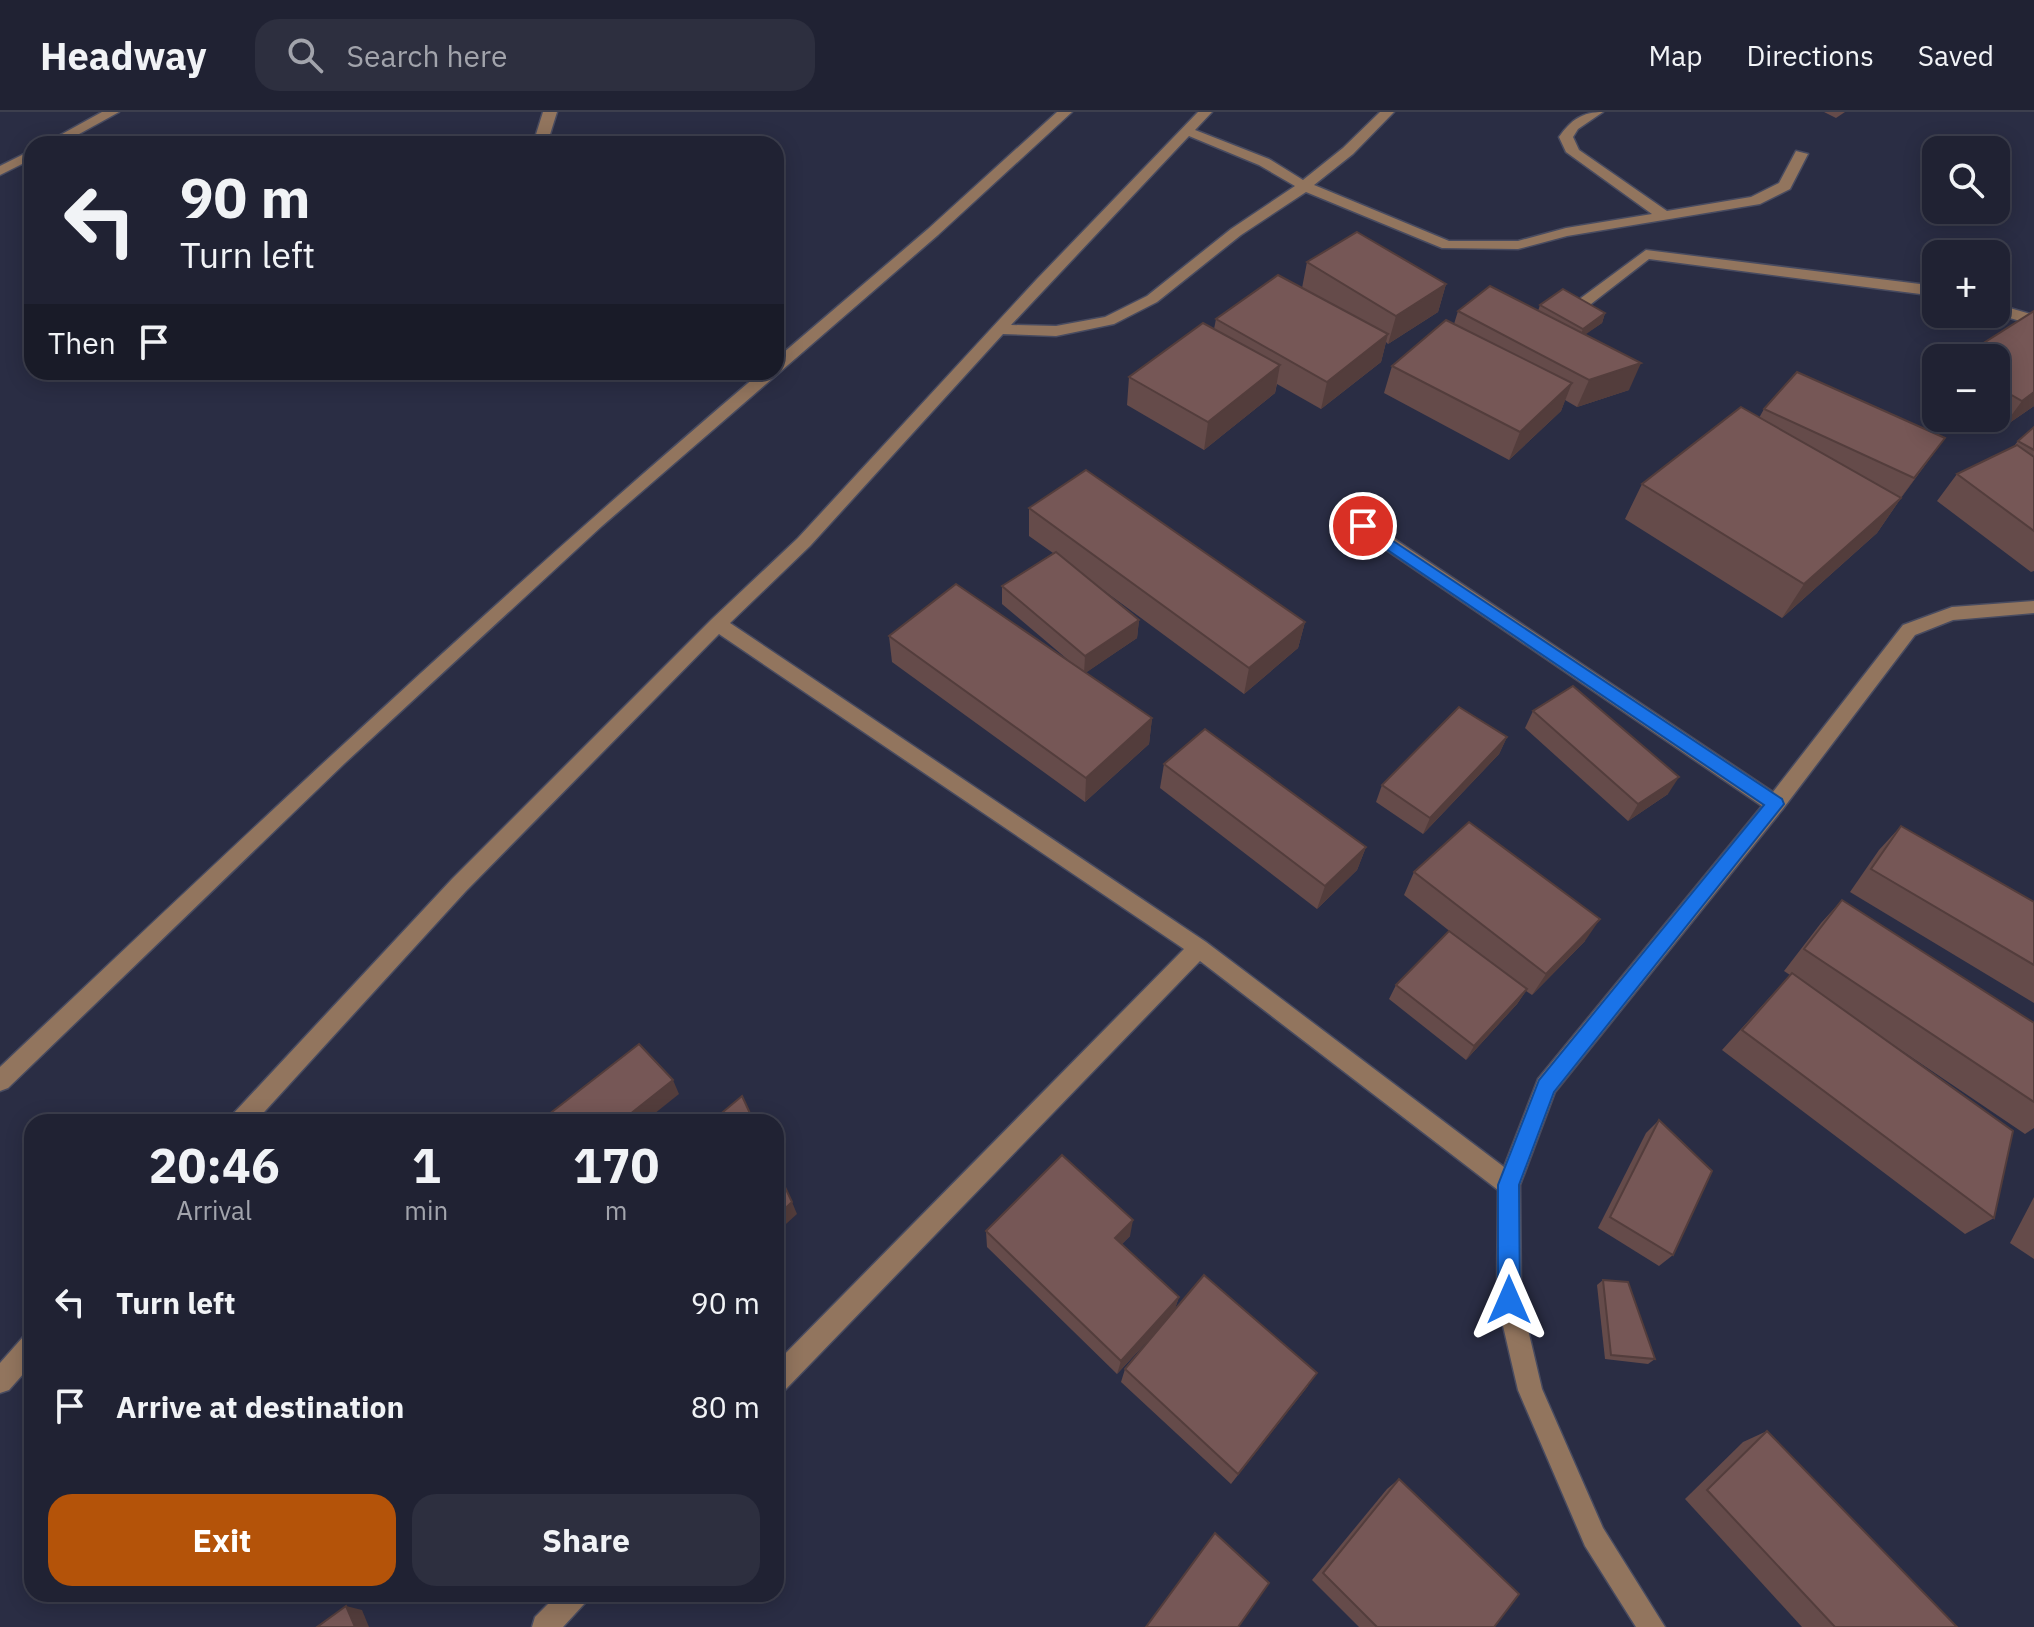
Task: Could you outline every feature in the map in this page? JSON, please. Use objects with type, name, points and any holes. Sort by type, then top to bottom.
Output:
[{"type":"street","points":[[66,136],[112,112]]},
{"type":"street","points":[[542,136],[550,112]]},
{"type":"street","points":[[784,360],[933,232],[1065,112]]},
{"type":"street","points":[[247,1114],[459,885],[718,624],[804,542],[999,329],[1205,112]]},
{"type":"street","points":[[999,329],[1056,331],[1109,321],[1152,299],[1236,232],[1304,186],[1348,151],[1387,112]]},
{"type":"street","points":[[1596,112],[1573,126],[1566,137],[1573,152],[1665,216]]},
{"type":"street","points":[[1187,131],[1264,162],[1304,186],[1447,245],[1518,245],[1566,232],[1755,201],[1785,186],[1801,154]]},
{"type":"street","points":[[0,171],[24,158]]},
{"type":"street","points":[[1586,301],[1646,254],[1922,289]]},
{"type":"street","points":[[2010,313],[2034,320]]},
{"type":"street","points":[[0,1081],[338,758],[596,522],[762,380]]},
{"type":"street","points":[[1363,526],[1775,804]]},
{"type":"street","points":[[1652,1627],[1594,1537],[1530,1390],[1509,1300],[1509,1185],[1546,1086],[1775,804],[1909,630],[1952,614],[2034,607]]},
{"type":"street","points":[[718,624],[1199,948],[1509,1185]]},
{"type":"street","points":[[784,1373],[1199,948]]},
{"type":"street","points":[[0,1381],[24,1355]]},
{"type":"street","points":[[545,1627],[568,1602]]},
{"type":"building","points":[[1357,232],[1446,284],[1396,316],[1307,262]]},
{"type":"building","points":[[1278,275],[1388,334],[1327,382],[1216,319]]},
{"type":"building","points":[[1490,286],[1641,363],[1589,380],[1458,311]]},
{"type":"building","points":[[1563,289],[1605,313],[1583,329],[1540,305]]},
{"type":"building","points":[[2034,311],[2034,392],[2022,401],[2010,394],[2010,344],[1982,344]]},
{"type":"building","points":[[1446,320],[1572,383],[1520,432],[1392,366]]},
{"type":"building","points":[[1203,323],[1280,365],[1208,422],[1129,377]]},
{"type":"building","points":[[1797,372],[1922,428],[1922,432],[1932,432],[1945,438],[1914,478],[1764,409]]},
{"type":"building","points":[[1741,407],[1901,498],[1804,584],[1642,484]]},
{"type":"building","points":[[2034,427],[2034,450],[2018,441]]},
{"type":"building","points":[[2017,445],[2034,457],[2034,531],[1957,474]]},
{"type":"building","points":[[1086,470],[1305,622],[1249,668],[1029,508]]},
{"type":"building","points":[[1056,552],[1139,620],[1085,656],[1002,586]]},
{"type":"building","points":[[956,584],[1152,718],[1086,778],[889,636]]},
{"type":"building","points":[[1573,686],[1679,777],[1638,804],[1533,711]]},
{"type":"building","points":[[1459,707],[1507,737],[1430,818],[1382,785]]},
{"type":"building","points":[[1205,729],[1366,847],[1325,886],[1164,764]]},
{"type":"building","points":[[1469,822],[1600,919],[1546,974],[1414,872]]},
{"type":"building","points":[[1901,826],[2034,902],[2034,965],[1871,869]]},
{"type":"building","points":[[1842,900],[2034,1023],[2034,1102],[1804,949]]},
{"type":"building","points":[[1449,931],[1527,989],[1474,1046],[1396,985]]},
{"type":"building","points":[[1792,973],[2013,1131],[1994,1218],[1742,1030]]},
{"type":"building","points":[[639,1044],[673,1080],[630,1114],[549,1114]]},
{"type":"building","points":[[742,1096],[750,1114],[721,1114]]},
{"type":"building","points":[[1659,1120],[1712,1171],[1673,1255],[1610,1217]]},
{"type":"building","points":[[1062,1155],[1133,1220],[1115,1238],[1179,1297],[1121,1361],[986,1231]]},
{"type":"building","points":[[784,1185],[792,1202],[784,1210]]},
{"type":"building","points":[[1204,1275],[1317,1373],[1238,1474],[1125,1369]]},
{"type":"building","points":[[1603,1280],[1628,1282],[1655,1359],[1611,1355]]},
{"type":"building","points":[[1767,1431],[1957,1627],[1835,1627],[1707,1490]]},
{"type":"building","points":[[1399,1479],[1519,1594],[1494,1627],[1377,1627],[1323,1573]]},
{"type":"building","points":[[1215,1533],[1269,1583],[1238,1627],[1146,1627]]},
{"type":"building","points":[[346,1606],[355,1627],[317,1627]]},
{"type":"route","points":[[1363,526],[1775,804],[1546,1086],[1509,1185],[1509,1300]]}]
